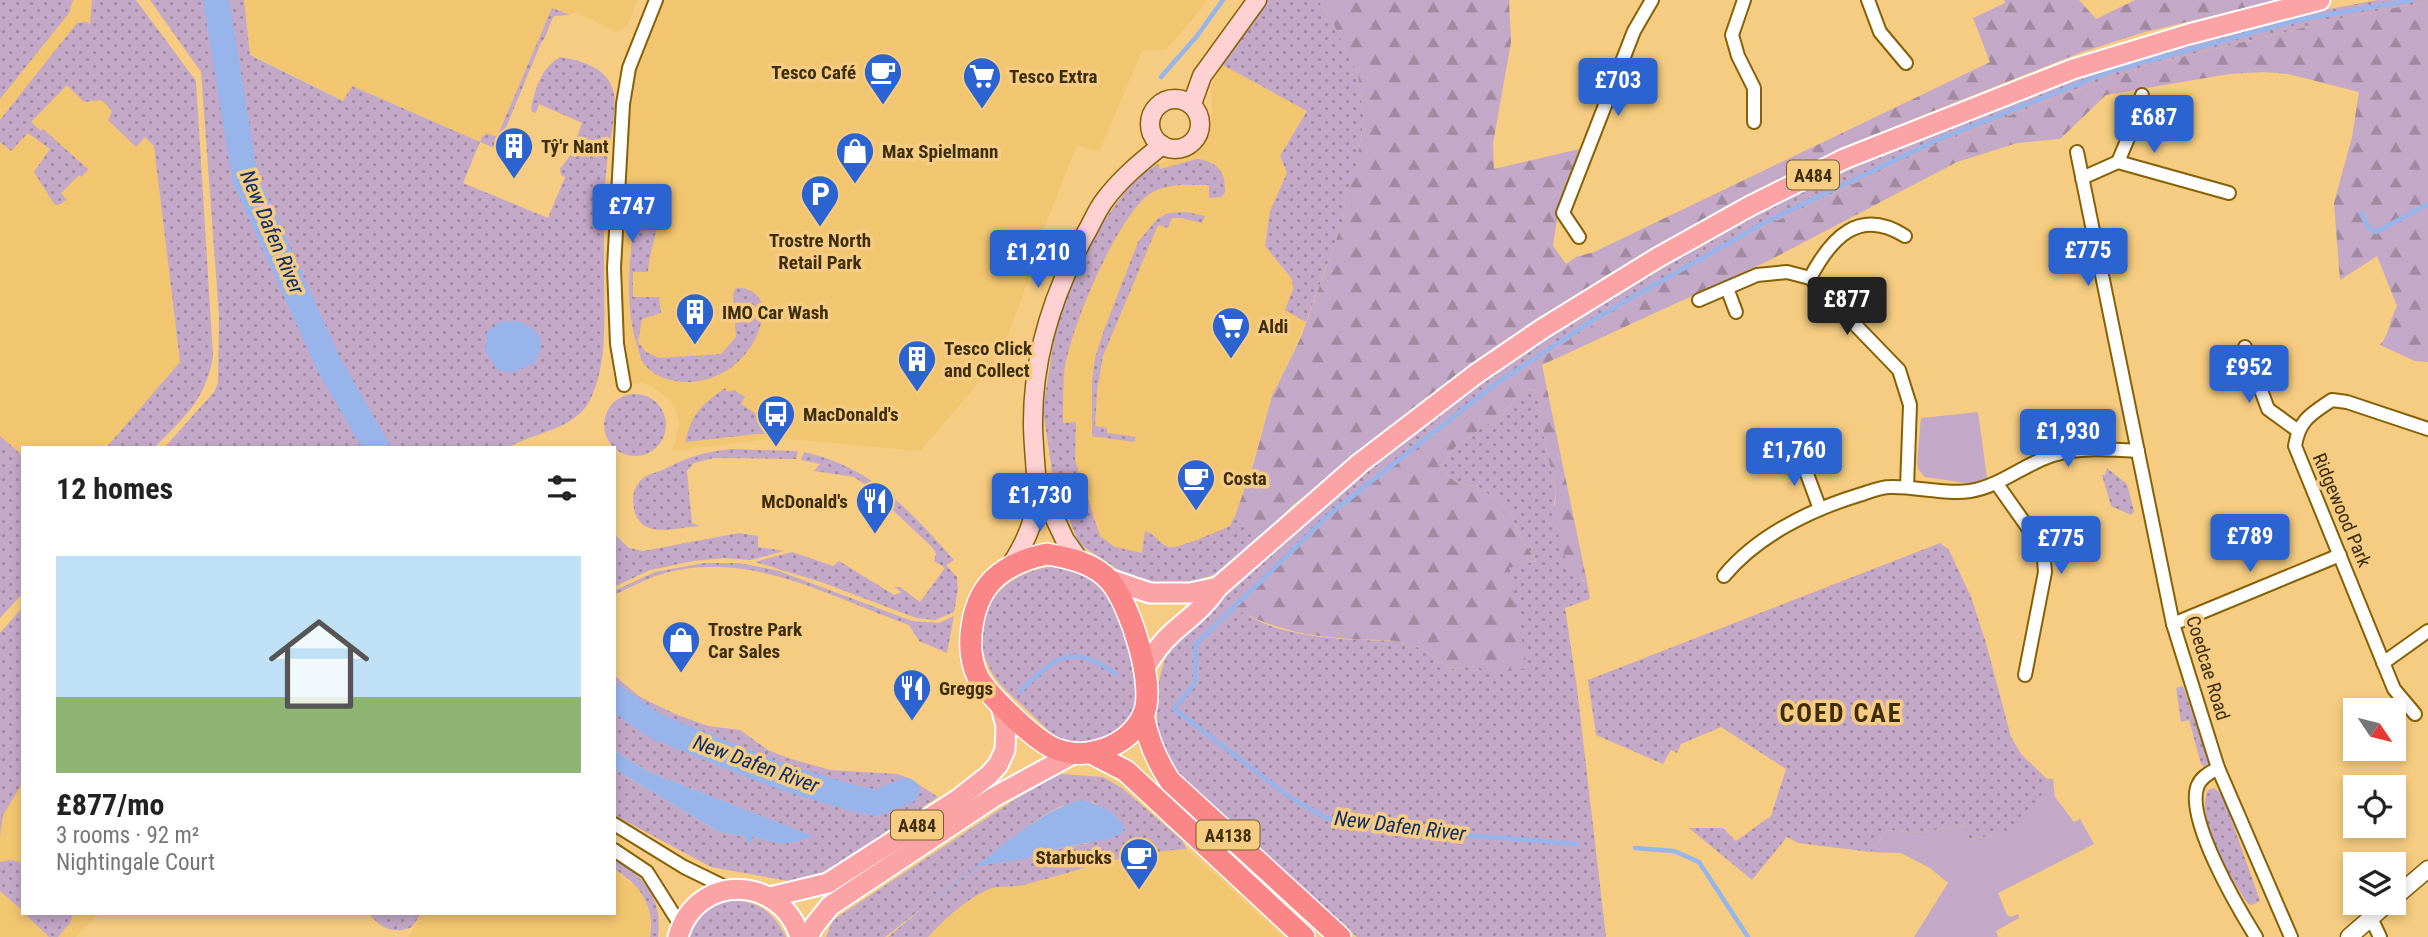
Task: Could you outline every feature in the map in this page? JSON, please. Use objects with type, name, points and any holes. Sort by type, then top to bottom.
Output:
[{"type":"highway","points":[[1047,554],[1080,561],[1109,579],[1122,597],[1144,669],[1147,702],[1134,729],[1111,747],[1083,753],[1057,750],[1045,744],[1000,703],[979,677],[971,645],[974,611],[986,587],[1011,565],[1047,554]]},
{"type":"highway","name":"A4138","points":[[1143,715],[1148,740],[1156,760],[1170,781],[1340,937]]},
{"type":"highway","name":"A4138","points":[[1083,753],[1126,771],[1304,937]]},
{"type":"main road","points":[[1192,104],[1202,76],[1257,0]]},
{"type":"main road","name":"A484","points":[[1144,669],[1170,634],[1205,607],[1218,587],[1360,463],[1476,374],[1627,276],[1750,206],[1844,159],[2073,69],[2189,34],[2320,0]]},
{"type":"main road","points":[[1177,98],[1192,104],[1200,118],[1196,139],[1176,149],[1161,145],[1152,133],[1150,125],[1155,109],[1161,103],[1177,98]]},
{"type":"main road","points":[[1011,565],[1026,542],[1034,519],[1038,483],[1033,427],[1035,376],[1044,332],[1058,290],[1074,253],[1103,202],[1132,169],[1161,145]]},
{"type":"main road","points":[[1038,483],[1065,540],[1080,561]]},
{"type":"main road","points":[[1109,579],[1150,593],[1190,593],[1218,587]]},
{"type":"main road","name":"A484","points":[[770,897],[828,883],[957,800],[989,775],[998,765],[1005,750],[1006,726],[1000,703]]},
{"type":"main road","name":"A484","points":[[808,937],[830,906],[994,797],[1083,753]]},
{"type":"main road","points":[[679,932],[693,909],[701,902],[729,889],[750,890],[770,897],[786,910],[796,924],[800,937]]},
{"type":"street","points":[[624,385],[617,344],[614,268],[623,104],[629,68],[656,0]]},
{"type":"street","points":[[1579,237],[1563,213],[1634,31],[1652,0]]},
{"type":"street","points":[[1744,0],[1732,36],[1738,56],[1754,88],[1754,122]]},
{"type":"street","points":[[1868,0],[1880,32],[1906,63]]},
{"type":"street","points":[[2118,162],[2134,124],[2142,95]]},
{"type":"street","name":"Coedcae Road","points":[[2077,152],[2173,624],[2218,768],[2291,937]]},
{"type":"street","points":[[2082,178],[2118,162],[2229,194]]},
{"type":"street","points":[[1889,226],[1896,212]]},
{"type":"street","points":[[1810,278],[1838,236],[1862,225],[1889,226],[1905,236]]},
{"type":"street","points":[[1699,300],[1757,275],[1787,272],[1810,278],[1899,370],[1910,405],[1907,487]]},
{"type":"street","points":[[1727,288],[1736,312]]},
{"type":"street","points":[[2245,347],[2268,409],[2297,430],[2307,418],[2332,400],[2347,401],[2428,429]]},
{"type":"street","points":[[2251,363],[2271,356]]},
{"type":"street","name":"Ridgewood Park","points":[[2297,430],[2295,446],[2303,470],[2394,690],[2415,714]]},
{"type":"street","points":[[1724,576],[1738,559],[1759,544],[1820,509],[1886,487],[1968,492],[1997,484],[2052,456],[2080,450],[2138,451]]},
{"type":"street","points":[[1800,456],[1820,509]]},
{"type":"street","points":[[1997,484],[2043,549],[2045,572],[2025,675]]},
{"type":"street","points":[[2173,624],[2340,555]]},
{"type":"street","points":[[2383,663],[2428,631]]},
{"type":"street","points":[[2218,768],[2205,775],[2197,786],[2194,803],[2206,842],[2229,891],[2247,911],[2256,937]]},
{"type":"street","points":[[616,825],[684,867],[729,889]]},
{"type":"street","points":[[616,851],[647,872],[679,932]]},
{"type":"street","points":[[2406,888],[2428,869]]},
{"type":"street","points":[[2349,937],[2374,915]]},
{"type":"street","points":[[2371,918],[2380,937]]},
{"type":"shaded area","points":[[0,0],[92,0],[87,72],[154,146],[180,363],[111,446],[21,446],[21,553],[0,578]]},
{"type":"shaded area","points":[[244,0],[638,0],[627,26],[617,32],[575,12],[570,15],[552,8],[497,138],[485,136],[480,142],[352,86],[344,101],[250,54]]},
{"type":"shaded area","points":[[656,0],[1206,0],[1166,50],[1142,51],[1099,152],[1077,145],[1037,246],[1040,251],[998,360],[920,451],[778,438],[671,451],[679,426],[676,410],[670,400],[652,386],[641,383],[624,385],[618,345],[623,104]]},
{"type":"shaded area","points":[[1221,64],[1307,111],[1280,156],[1287,173],[1270,211],[1265,245],[1292,279],[1293,289],[1285,310],[1306,322],[1272,396],[1235,516],[1260,537],[1221,572],[1079,544],[1053,478],[1043,410],[1053,345],[1135,179],[1158,164],[1194,153],[1204,141],[1211,126],[1211,87]]},
{"type":"shaded area","points":[[0,662],[21,678],[21,915],[97,915],[76,937],[0,937]]},
{"type":"shaded area","points":[[1187,849],[1282,937],[928,937],[944,920],[990,888],[1019,886],[1159,850]]},
{"type":"shaded area","points":[[616,871],[642,892],[650,912],[650,937],[409,937],[420,915],[616,915]]},
{"type":"green space","points":[[0,0],[73,0],[69,13],[0,99]]},
{"type":"green space","points":[[92,0],[136,0],[196,81],[213,356],[210,371],[199,396],[184,417],[156,446],[108,446],[180,362],[154,146],[145,137],[136,147],[108,120],[112,111],[102,100],[84,102],[67,85],[31,122],[41,131],[43,129],[88,169],[61,193],[67,200],[58,205],[54,204],[34,172],[50,149],[28,133],[11,151],[0,142],[0,120],[77,23],[90,24]]},
{"type":"green space","points":[[150,0],[244,0],[250,55],[343,101],[352,86],[480,142],[463,183],[548,218],[565,177],[561,175],[560,169],[571,154],[582,123],[539,104],[536,113],[532,112],[537,86],[544,72],[560,57],[586,63],[601,72],[611,85],[615,102],[605,192],[604,343],[595,388],[582,411],[563,425],[511,446],[166,446],[214,392],[218,383],[219,316],[201,72]]},
{"type":"green space","points":[[1264,0],[1318,0],[1333,23],[1358,75],[1364,118],[1355,175],[1346,192],[1343,221],[1306,322],[1285,310],[1293,289],[1292,279],[1265,246],[1270,211],[1287,173],[1280,156],[1307,111],[1221,64]]},
{"type":"green space","points":[[1318,0],[1509,0],[1511,42],[1493,144],[1494,169],[1584,148],[1558,213],[1553,246],[1566,264],[1990,62],[1973,18],[2005,3],[2004,0],[2079,0],[2096,19],[2135,0],[2278,0],[2145,32],[2082,52],[1846,146],[1727,206],[1609,274],[1488,353],[1293,505],[1260,537],[1235,516],[1254,462],[1272,396],[1301,337],[1343,221],[1346,192],[1355,174],[1364,118],[1358,75],[1333,23]]},
{"type":"green space","points":[[2377,0],[2428,2],[2360,14],[2148,65],[2046,101],[1933,146],[1739,239],[1639,296],[1494,387],[1331,516],[1236,608],[1264,623],[1295,633],[1328,638],[1404,642],[1426,651],[1451,669],[1477,666],[1509,567],[1536,561],[1519,535],[1510,511],[1479,487],[1457,483],[1448,476],[1442,466],[1455,447],[1505,412],[1521,391],[1531,389],[1537,392],[1542,400],[1539,415],[1556,492],[1554,504],[1582,581],[1587,582],[1590,599],[1565,608],[1606,937],[1357,937],[1174,771],[1168,762],[1160,740],[1157,712],[1162,667],[1173,644],[1288,538],[1383,458],[1524,352],[1732,226],[1881,154],[2089,69],[2297,15]]},
{"type":"green space","points":[[2428,2],[2428,362],[2415,361],[2380,345],[2397,306],[2377,256],[2340,280],[2334,203],[2352,137],[2359,92],[2288,74],[2264,72],[2229,74],[2106,95],[2060,139],[2017,143],[1957,162],[1770,260],[1542,365],[1587,582],[1571,569],[1557,529],[1556,492],[1539,415],[1542,400],[1537,392],[1531,389],[1521,391],[1505,412],[1455,447],[1442,466],[1448,476],[1457,483],[1479,487],[1510,511],[1519,535],[1536,561],[1509,568],[1527,668],[1489,674],[1477,666],[1451,669],[1426,651],[1402,642],[1305,634],[1262,621],[1235,609],[1331,516],[1494,387],[1639,296],[1739,239],[1933,146],[2046,101],[2148,65],[2360,14]]},
{"type":"green space","points":[[552,8],[570,15],[554,16],[552,19],[497,149],[480,142],[486,133],[497,137]]},
{"type":"green space","points":[[1197,159],[1219,169],[1224,179],[1225,193],[1221,197],[1209,198],[1209,185],[1169,186],[1147,196],[1134,209],[1095,279],[1074,333],[1064,374],[1063,423],[1076,422],[1075,460],[1100,536],[1115,547],[1142,553],[1145,531],[1168,547],[1180,546],[1230,526],[1235,516],[1260,537],[1221,572],[1175,588],[1128,576],[1079,544],[1053,478],[1043,410],[1053,345],[1067,286],[1096,231],[1135,179],[1158,164],[1160,169]]},
{"type":"green space","points":[[635,208],[651,210],[657,215],[648,272],[633,272],[633,297],[659,297],[661,313],[642,319],[638,342],[646,352],[659,358],[721,354],[736,337],[733,293],[736,288],[744,288],[757,295],[761,301],[761,322],[748,351],[728,370],[712,378],[679,382],[652,372],[642,361],[633,328],[629,294]]},
{"type":"green space","points":[[1187,212],[1205,216],[1202,223],[1172,218],[1168,228],[1158,225],[1103,356],[1095,426],[1107,428],[1107,433],[1136,437],[1134,442],[1092,436],[1092,381],[1095,358],[1138,242],[1158,218],[1169,213]]},
{"type":"green space","points":[[725,388],[727,392],[734,390],[745,397],[741,404],[768,422],[780,425],[787,434],[757,434],[685,442],[691,423],[699,410]]},
{"type":"green space","points":[[629,394],[641,394],[652,399],[661,408],[666,419],[666,431],[661,442],[652,451],[641,456],[629,456],[618,451],[616,446],[609,442],[604,431],[604,419],[609,408],[618,399]]},
{"type":"green space","points":[[1978,412],[1987,478],[1973,484],[1925,477],[1917,463],[1921,418]]},
{"type":"green space","points":[[0,436],[21,454],[21,595],[0,618]]},
{"type":"green space","points":[[732,449],[798,451],[796,459],[714,458],[694,463],[687,471],[692,523],[700,526],[656,530],[640,522],[633,500],[636,487],[642,479],[695,456]]},
{"type":"green space","points":[[804,452],[850,468],[888,493],[921,524],[954,560],[946,565],[957,577],[954,612],[935,620],[916,618],[821,582],[755,562],[792,552],[833,566],[839,561],[894,595],[902,592],[894,587],[900,587],[920,602],[945,568],[934,561],[936,554],[933,548],[867,486],[854,477],[814,471],[820,464],[801,460]]},
{"type":"green space","points":[[2107,468],[2127,484],[2134,511],[2131,515],[2111,506],[2102,475],[2105,475]]},
{"type":"green space","points":[[739,533],[758,536],[758,547],[784,551],[751,560],[724,558],[693,561],[650,570],[616,586],[616,536],[629,548],[643,551]]},
{"type":"green space","points":[[1940,543],[1949,550],[1971,597],[2011,737],[2021,754],[2047,779],[2036,807],[2019,824],[1996,834],[1967,839],[1964,827],[1960,825],[1920,833],[1887,830],[1871,852],[1798,843],[1787,837],[1752,880],[1689,828],[1723,828],[1736,841],[1771,816],[1786,769],[1721,727],[1681,744],[1677,753],[1671,750],[1663,764],[1596,735],[1588,680]]},
{"type":"green space","points":[[704,563],[739,563],[776,570],[912,621],[939,623],[954,616],[947,653],[919,641],[909,625],[816,589],[752,570],[719,567],[686,569],[653,577],[616,594],[616,590],[655,572]]},
{"type":"green space","points":[[1050,567],[1078,573],[1107,594],[1113,602],[1136,676],[1137,691],[1131,714],[1113,734],[1096,741],[1077,743],[1051,733],[996,680],[983,649],[985,615],[992,601],[1016,578]]},
{"type":"green space","points":[[21,609],[21,785],[3,815],[0,836],[0,633]]},
{"type":"green space","points":[[616,677],[640,697],[675,714],[708,726],[740,730],[768,750],[788,758],[830,770],[897,774],[909,778],[938,797],[923,807],[925,811],[826,871],[794,882],[711,867],[616,816],[616,770],[719,832],[747,837],[746,841],[752,836],[782,843],[797,842],[812,836],[649,772],[616,751]]},
{"type":"green space","points":[[2183,686],[2209,762],[2206,767],[2201,764],[2189,720],[2181,722],[2176,688]]},
{"type":"green space","points":[[1061,774],[1103,777],[1122,788],[1182,840],[1187,849],[1125,858],[1024,885],[991,888],[963,905],[928,937],[888,937],[935,898],[885,937],[826,937],[833,920],[1043,781]],"holes":[[[1093,802],[1117,818],[1089,843],[1024,859],[978,865],[1036,820],[1061,806]]]},
{"type":"green space","points":[[2047,779],[2053,779],[2055,797],[2074,822],[2080,819],[2094,844],[1998,893],[2007,915],[2011,917],[2018,914],[2019,918],[1996,931],[1998,937],[1914,937],[1948,883],[1930,868],[1901,853],[1871,852],[1887,830],[1920,833],[1960,825],[1964,827],[1968,839],[1997,834],[2009,830],[2028,816],[2036,806]]},
{"type":"green space","points":[[2214,788],[2223,796],[2260,901],[2252,905],[2248,904],[2230,875],[2210,830],[2205,801],[2208,790]]},
{"type":"green space","points":[[11,860],[21,862],[21,909],[0,891],[0,862]]},
{"type":"green space","points":[[616,860],[635,873],[650,890],[658,911],[658,937],[650,937],[650,916],[644,897],[616,870]]},
{"type":"green space","points":[[727,900],[747,902],[763,908],[786,937],[684,937],[710,906]]},
{"type":"green space","points":[[26,915],[73,915],[70,923],[58,937],[49,937]]},
{"type":"green space","points":[[370,915],[420,915],[412,927],[405,929],[388,929]]},
{"type":"water","points":[[518,321],[536,331],[542,342],[536,362],[512,373],[498,370],[485,351],[487,332],[500,322]]},
{"type":"water","points":[[616,751],[649,772],[813,836],[783,844],[753,836],[751,843],[746,842],[746,837],[719,832],[616,770]]},
{"type":"water","points":[[1080,800],[1106,809],[1125,829],[1119,835],[1108,839],[1060,848],[1024,859],[978,866],[885,937],[1027,827],[1053,811]]},
{"type":"waterway","name":"New Dafen River","points":[[216,0],[245,178],[329,365],[376,446]]},
{"type":"waterway","points":[[1161,77],[1197,36],[1223,0]]},
{"type":"waterway","points":[[1576,844],[1393,829],[1326,818],[1291,798],[1174,709],[1195,683],[1196,644],[1330,514],[1494,385],[1598,317],[1762,224],[1937,140],[2111,71],[2302,19],[2413,0]]},
{"type":"waterway","points":[[2362,213],[2367,226],[2376,232],[2428,204]]},
{"type":"waterway","name":"New Dafen River","points":[[1020,691],[1054,662],[1075,656],[1087,658],[1116,674]]},
{"type":"waterway","name":"New Dafen River","points":[[616,698],[655,726],[774,774],[876,803],[906,791]]},
{"type":"waterway","name":"New Dafen River","points":[[1635,848],[1674,851],[1699,862],[1748,937]]},
{"type":"place","name":"Tesco Café","points":[[883,106]]},
{"type":"place","name":"Tesco Extra","points":[[982,110]]},
{"type":"place","name":"Tŷ'r Nant","points":[[514,180]]},
{"type":"place","name":"Max Spielmann","points":[[855,185]]},
{"type":"place","name":"Trostre North Retail Park","points":[[820,228]]},
{"type":"place","name":"IMO Car Wash","points":[[695,346]]},
{"type":"place","name":"Aldi","points":[[1231,360]]},
{"type":"place","name":"Tesco Click and Collect","points":[[917,393]]},
{"type":"place","name":"MacDonald's","points":[[776,448]]},
{"type":"place","name":"Costa","points":[[1196,512]]},
{"type":"place","name":"McDonald's","points":[[875,535]]},
{"type":"place","name":"Trostre Park Car Sales","points":[[681,674]]},
{"type":"place","name":"Greggs","points":[[912,722]]},
{"type":"place","name":"Starbucks","points":[[1139,891]]},
{"type":"district","name":"COED CAE","points":[[1841,713]]}]
